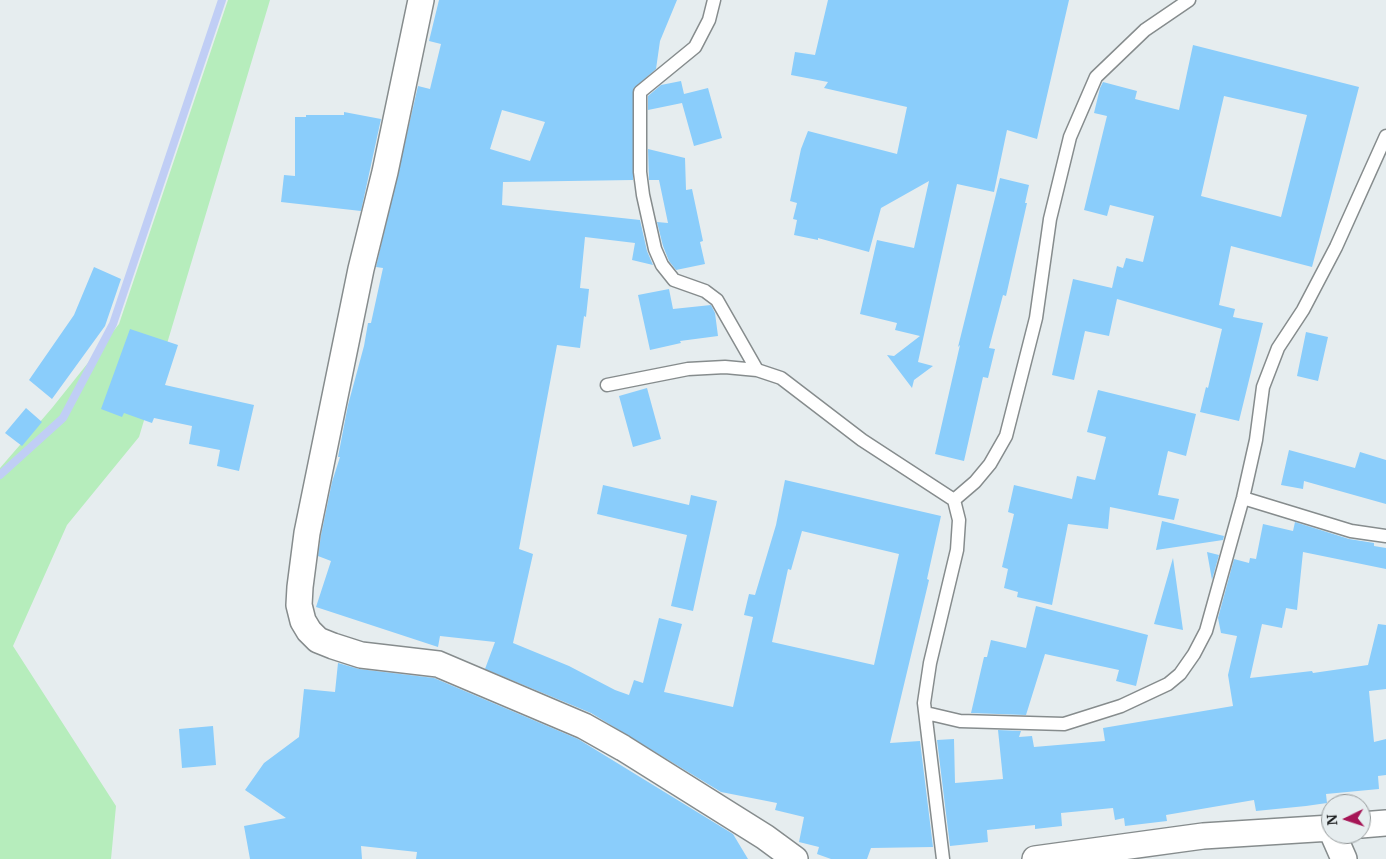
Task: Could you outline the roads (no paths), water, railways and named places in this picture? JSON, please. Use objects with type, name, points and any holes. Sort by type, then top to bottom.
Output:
[{"type":"street","points":[[422,0],[385,172],[361,269],[307,533],[299,605],[303,621],[318,640],[333,646],[361,655],[438,664],[584,726],[624,748],[765,837],[795,859]]},
{"type":"street","points":[[1371,824],[1386,822]]},
{"type":"street","points":[[1035,859],[1203,836],[1321,830]]},
{"type":"street","points":[[1337,844],[1344,859]]},
{"type":"lane","points":[[714,0],[709,20],[695,47],[640,92],[640,172],[655,249],[662,265],[674,280],[705,291],[717,300],[757,370]]},
{"type":"lane","points":[[954,500],[975,482],[990,464],[1006,436],[1036,318],[1050,219],[1070,137],[1096,77],[1145,30],[1190,0]]},
{"type":"lane","points":[[926,713],[969,722],[1064,724],[1121,706],[1168,684],[1180,674],[1206,631],[1243,498],[1256,440],[1263,387],[1278,348],[1303,310],[1336,247],[1386,136]]},
{"type":"lane","points":[[607,385],[688,369],[725,366],[757,370],[781,378],[862,440],[954,500],[959,520],[957,550],[930,663],[924,703],[943,859]]},
{"type":"lane","points":[[1243,498],[1351,531],[1386,536]]},
{"type":"waterway","points":[[0,475],[63,418],[113,324],[222,0]]}]
